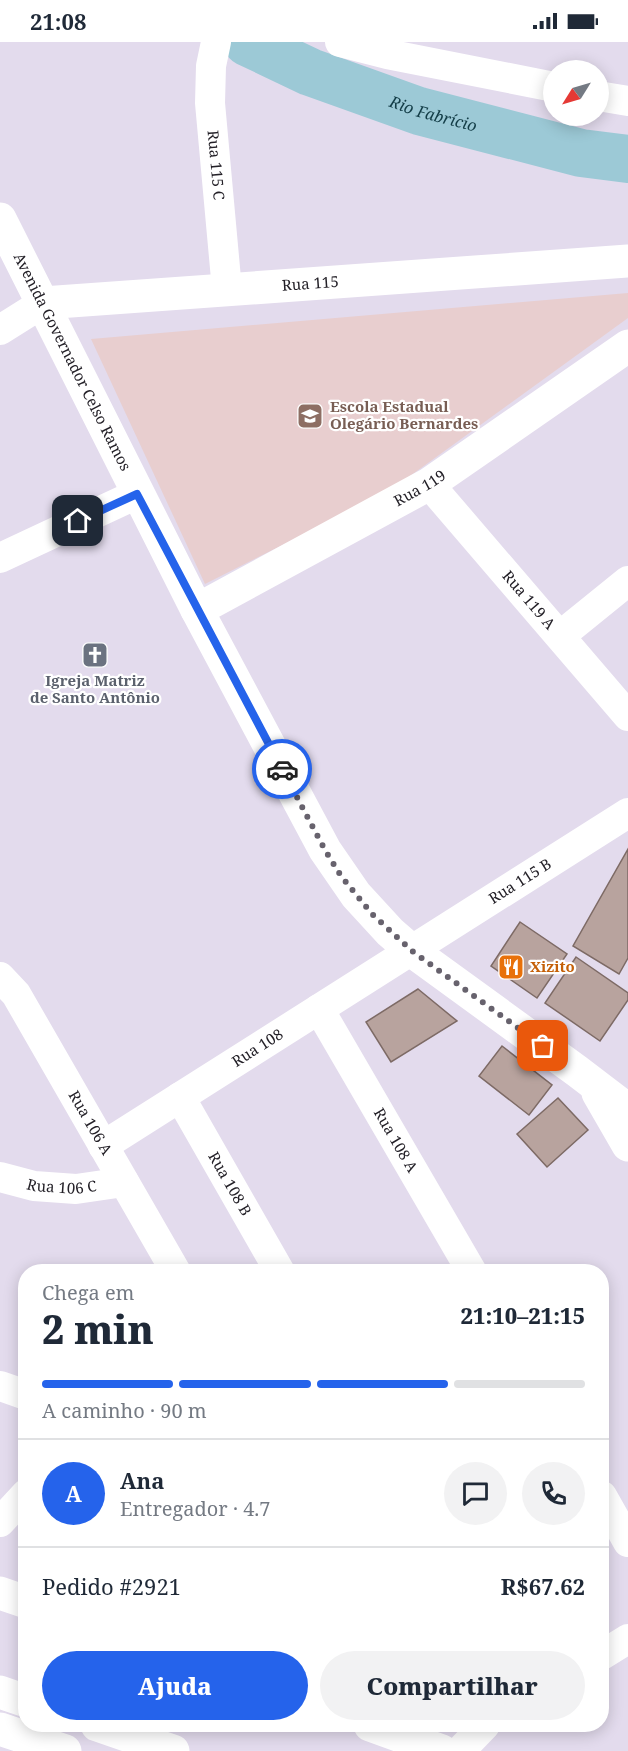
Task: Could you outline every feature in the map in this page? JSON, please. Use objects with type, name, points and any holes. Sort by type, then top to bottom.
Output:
[{"type":"main road","name":"Avenida Governador Celso Ramos","points":[[0,219],[197,610],[336,867],[372,914],[412,951],[628,1110]]},
{"type":"main road","name":"Rua 115","points":[[44,303],[628,261]]},
{"type":"main road","name":"Rua 119","points":[[197,610],[429,484],[628,346]]},
{"type":"main road","points":[[591,1081],[628,1145]]},
{"type":"main road","points":[[0,1593],[18,1599]]},
{"type":"main road","points":[[0,1692],[18,1698]]},
{"type":"main road","points":[[0,1729],[65,1751]]},
{"type":"main road","points":[[117,1732],[173,1751]]},
{"type":"main road","points":[[389,1732],[442,1751]]},
{"type":"street","points":[[340,42],[387,54],[543,85]]},
{"type":"street","name":"Rua 115 C","points":[[215,44],[211,66],[210,103],[227,290]]},
{"type":"street","points":[[609,98],[628,101]]},
{"type":"street","name":"Rua 115","points":[[0,330],[44,303]]},
{"type":"street","name":"Rua 119 A","points":[[429,484],[628,716]]},
{"type":"street","points":[[0,558],[137,494]]},
{"type":"street","points":[[560,636],[628,581]]},
{"type":"street","name":"Rua 115 B","points":[[412,951],[628,813]]},
{"type":"street","name":"Rua 108","points":[[103,1146],[412,951]]},
{"type":"street","name":"Rua 106 A","points":[[0,977],[16,994],[171,1264]]},
{"type":"street","name":"Rua 108 A","points":[[319,1009],[467,1264]]},
{"type":"street","name":"Rua 108 B","points":[[180,1097],[275,1264]]},
{"type":"street","name":"Rua 106 C","points":[[0,1177],[34,1186],[76,1189],[124,1182]]},
{"type":"street","points":[[0,1386],[18,1392]]},
{"type":"street","points":[[0,1522],[18,1503]]},
{"type":"street","points":[[609,1508],[628,1542]]},
{"type":"street","points":[[609,1651],[628,1639]]},
{"type":"street","points":[[460,1751],[478,1732]]},
{"type":"shaded area","name":"Escola Estadual Olegário Bernardes","points":[[628,293],[628,318],[388,492],[205,584],[91,339]]},
{"type":"building","points":[[628,849],[628,958],[619,974],[573,946]]},
{"type":"building","points":[[520,922],[567,954],[537,998],[491,966]]},
{"type":"building","points":[[576,957],[628,993],[628,1000],[600,1041],[545,1003]]},
{"type":"building","points":[[418,989],[457,1021],[391,1062],[366,1022]]},
{"type":"building","points":[[502,1046],[552,1085],[529,1115],[479,1076]]},
{"type":"building","points":[[558,1098],[588,1130],[547,1167],[517,1134]]},
{"type":"waterway","name":"Rio Fabrício","points":[[247,42],[310,72],[419,111],[581,153],[628,159]]},
{"type":"way so far","points":[[282,769],[341,876],[372,914],[412,951],[543,1046]]},
{"type":"place","name":"Escola Estadual Olegário Bernardes","points":[[310,416]]},
{"type":"place","name":"Igreja Matriz de Santo Antônio","points":[[95,655]]},
{"type":"place","name":"Xizito","points":[[511,967]]},
{"type":"route","points":[[78,521],[137,494],[282,769]]}]
